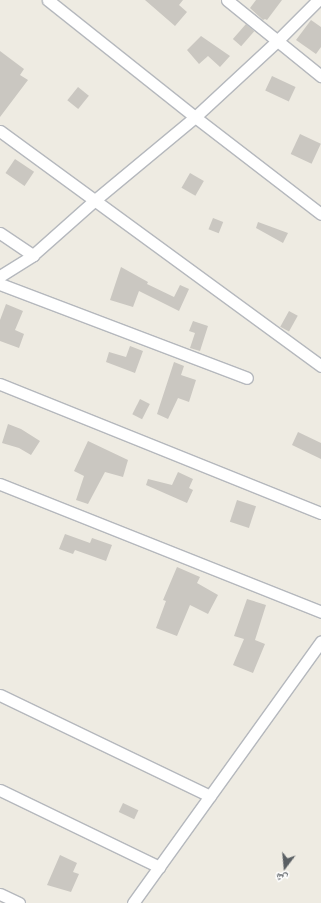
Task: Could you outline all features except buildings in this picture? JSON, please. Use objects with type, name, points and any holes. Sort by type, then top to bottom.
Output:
[{"type":"street","points":[[48,0],[195,117],[321,214]]},
{"type":"street","points":[[228,0],[321,76]]},
{"type":"street","points":[[0,276],[33,255],[95,200],[195,117],[277,41],[318,0]]},
{"type":"street","points":[[0,131],[320,364]]},
{"type":"street","points":[[0,233],[33,255]]},
{"type":"street","points":[[0,284],[247,378]]},
{"type":"street","points":[[0,384],[321,513]]},
{"type":"street","points":[[0,484],[321,612]]},
{"type":"street","points":[[133,903],[321,641]]},
{"type":"street","points":[[0,695],[210,796]]},
{"type":"street","points":[[0,790],[159,867]]},
{"type":"street","points":[[0,894],[19,903]]}]
